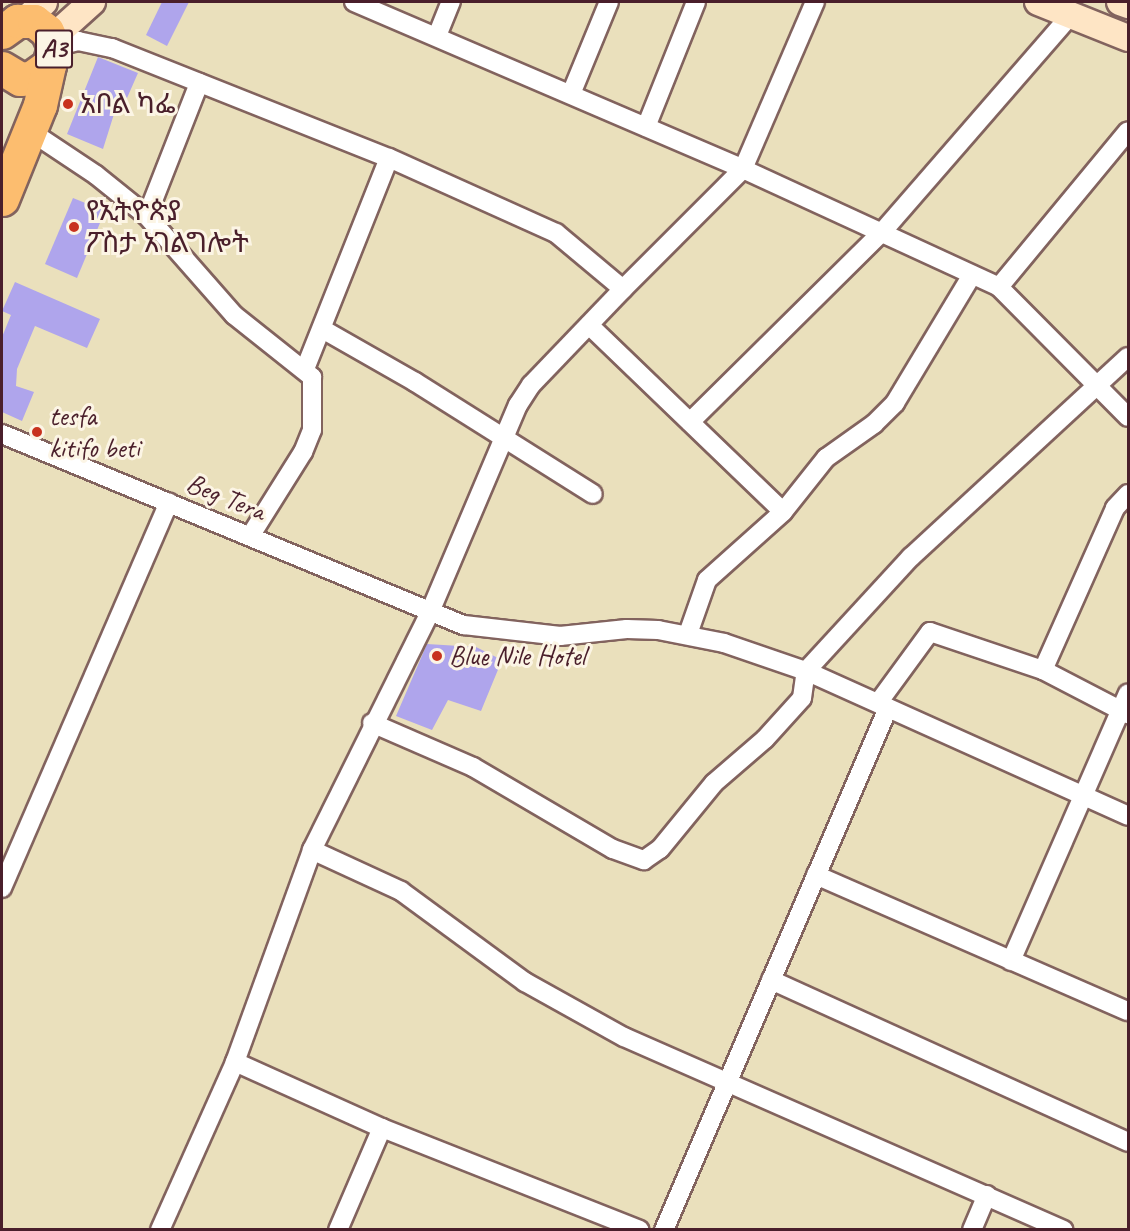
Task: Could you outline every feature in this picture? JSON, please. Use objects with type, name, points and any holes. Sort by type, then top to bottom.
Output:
[{"type":"highway","name":"A3","points":[[2,68],[20,79],[31,78],[31,28]]},
{"type":"highway","name":"A3","points":[[2,199],[30,131],[31,28]]},
{"type":"street","points":[[31,28],[92,2]]},
{"type":"street","points":[[354,2],[743,169],[883,231],[999,287],[1128,417]]},
{"type":"street","points":[[437,36],[451,2]]},
{"type":"street","points":[[571,94],[609,2]]},
{"type":"street","points":[[646,127],[696,2]]},
{"type":"street","points":[[160,1230],[235,1062],[312,850],[372,723],[430,612],[524,394],[623,289],[743,169],[815,2]]},
{"type":"street","points":[[1038,2],[1128,39]]},
{"type":"street","points":[[1120,2],[1128,5]]},
{"type":"street","points":[[690,422],[883,231],[1071,15]]},
{"type":"street","points":[[31,28],[78,41],[96,43],[389,158],[556,233],[623,289]]},
{"type":"street","points":[[147,216],[199,83]]},
{"type":"street","points":[[30,131],[96,175],[147,216],[234,315],[305,369],[312,377],[315,396],[312,430],[303,452],[251,535]]},
{"type":"street","points":[[999,287],[1128,131]]},
{"type":"street","points":[[305,369],[324,330],[389,158]]},
{"type":"street","points":[[688,634],[707,580],[783,512],[826,458],[874,424],[895,402],[972,275]]},
{"type":"street","points":[[589,325],[783,512]]},
{"type":"street","points":[[324,330],[593,494]]},
{"type":"street","points":[[372,723],[482,772],[613,849],[644,860],[660,849],[714,783],[765,739],[802,698],[806,671],[911,556],[1128,357]]},
{"type":"street","name":"Beg Tera","points":[[2,434],[464,625],[502,632],[560,636],[627,628],[688,634],[806,671],[1128,816]]},
{"type":"street","points":[[1043,670],[1115,508],[1128,494]]},
{"type":"street","points":[[2,888],[169,503]]},
{"type":"street","points":[[669,1228],[727,1082],[816,875],[883,706],[930,632],[1043,670],[1125,713]]},
{"type":"street","points":[[1011,961],[1125,713],[1128,693]]},
{"type":"street","points":[[312,850],[401,891],[525,982],[574,1010],[727,1082],[1064,1230]]},
{"type":"street","points":[[816,875],[1128,1011]]},
{"type":"street","points":[[771,980],[1128,1142]]},
{"type":"street","points":[[235,1062],[382,1128],[639,1230]]},
{"type":"street","points":[[338,1230],[382,1128]]},
{"type":"street","points":[[972,1230],[987,1195]]},
{"type":"building","points":[[162,2],[189,2],[167,46],[146,35]]},
{"type":"building","points":[[98,57],[138,73],[127,98],[120,95],[103,149],[67,134]]},
{"type":"building","points":[[73,198],[105,211],[77,278],[45,264]]},
{"type":"building","points":[[15,282],[100,319],[87,348],[35,326],[17,369],[16,386],[34,392],[22,421],[2,412],[2,337],[11,315],[2,311]]},
{"type":"building","points":[[427,644],[476,647],[502,660],[481,711],[448,700],[432,730],[396,716]]},
{"type":"place","name":"አቦል ካፌ","points":[[68,104]]},
{"type":"place","name":"የኢትዮጵያ ፖስታ አገልግሎት","points":[[74,227]]},
{"type":"place","name":"tesfa kitifo beti","points":[[37,432]]},
{"type":"place","name":"Blue Nile Hotel","points":[[437,656]]}]
